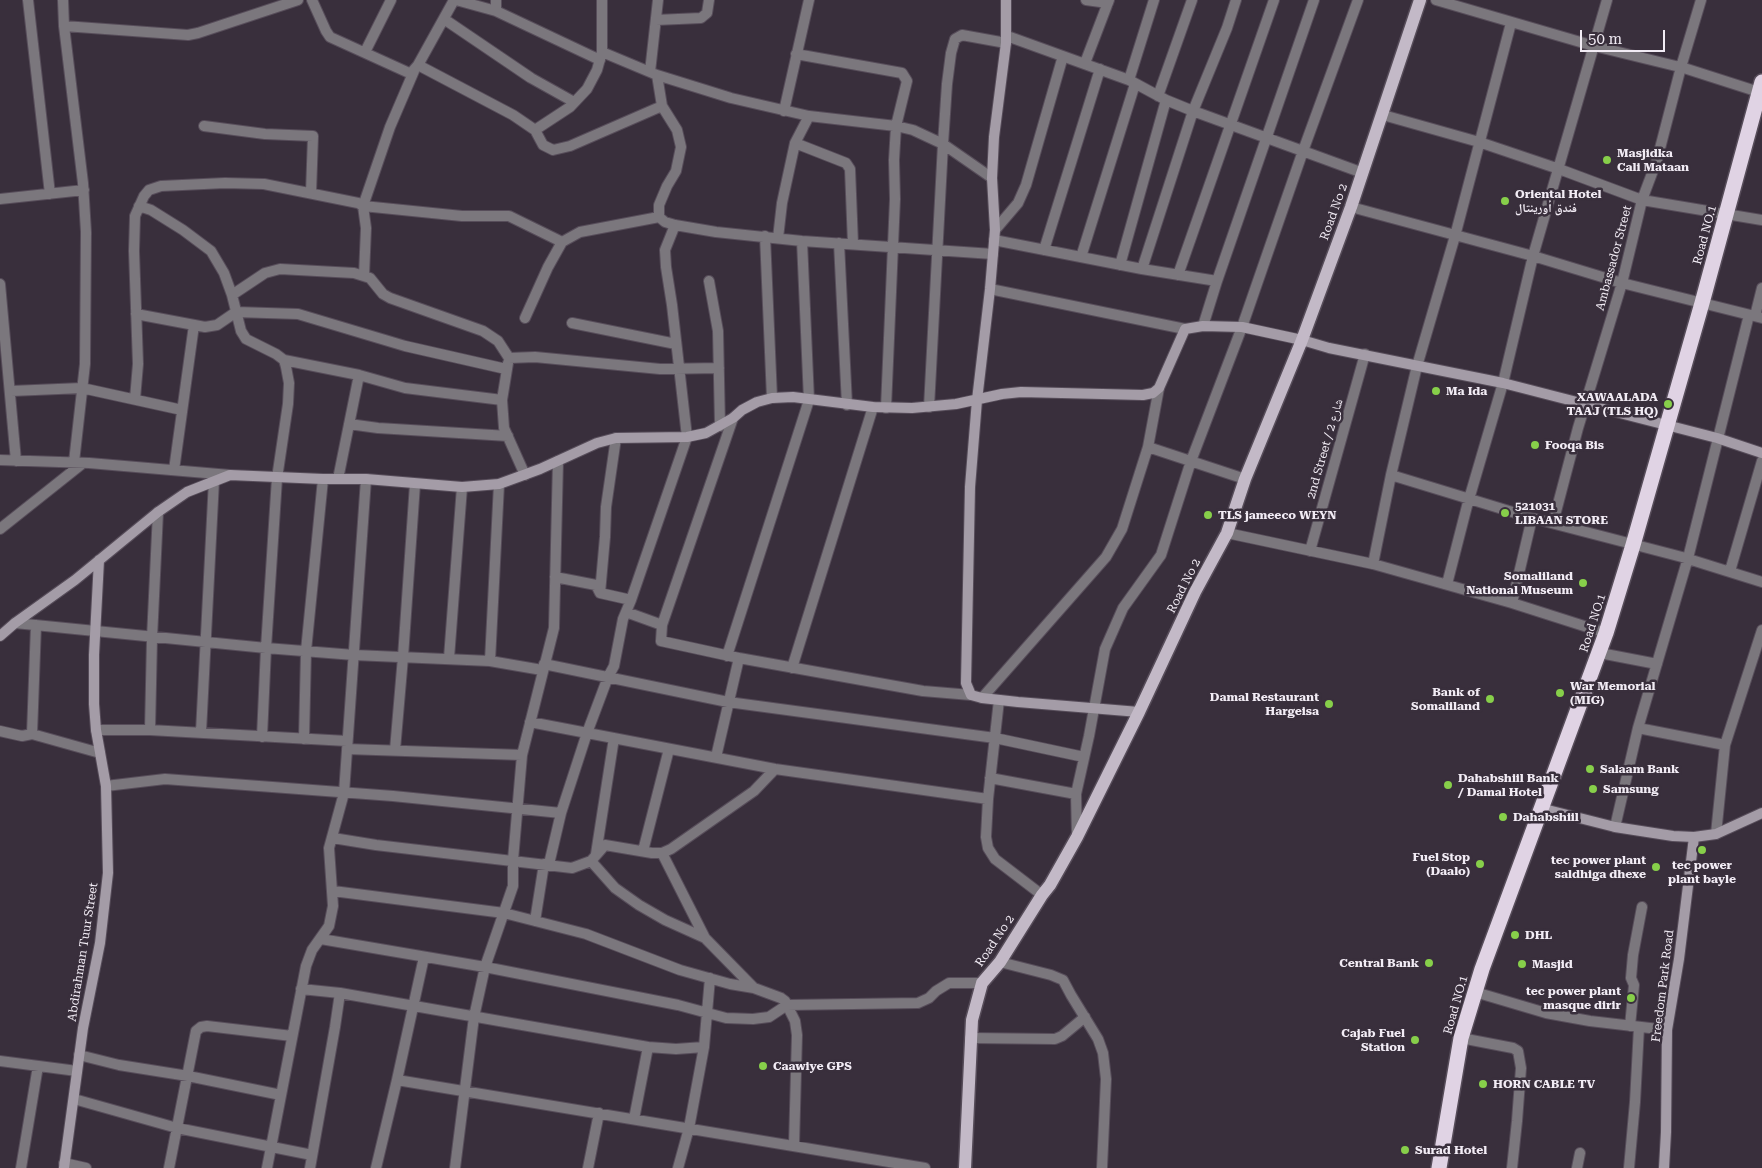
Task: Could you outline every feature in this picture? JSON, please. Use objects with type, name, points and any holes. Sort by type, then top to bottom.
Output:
[{"type":"highway","name":"Road NO.1","points":[[1439,1168],[1461,1038],[1482,969],[1540,808],[1600,653],[1633,545],[1761,89]]},
{"type":"main road","points":[[1006,0],[1007,39],[994,137],[992,178],[993,254],[977,400],[970,487],[966,683],[971,695],[982,698],[1139,712]]},
{"type":"main road","name":"Road No 2","points":[[968,1168],[970,1038],[972,1020],[982,983],[1000,962],[1050,885],[1077,837],[1139,712],[1195,592],[1227,534],[1245,479],[1302,340],[1351,207],[1383,116],[1420,0]]},
{"type":"main road","points":[[0,636],[75,580],[158,512],[187,492],[230,475],[277,478],[366,479],[462,487],[498,484],[525,475],[597,443],[616,438],[687,437],[706,433],[757,402],[772,398],[793,397],[846,405],[886,408],[929,407],[1021,392],[1143,395],[1153,393],[1159,388],[1185,329],[1203,326],[1242,328],[1302,340],[1329,348],[1503,383],[1717,438],[1762,453]]},
{"type":"main road","name":"Abdirahman Tuur Street","points":[[64,1165],[79,1055],[100,943],[108,873],[106,786],[96,730],[94,655],[99,560]]},
{"type":"main road","points":[[1540,808],[1615,827],[1673,836],[1694,837],[1716,834],[1762,813]]},
{"type":"main road","name":"Freedom Park Road","points":[[1664,1168],[1667,1106],[1667,1030],[1679,959],[1694,837]]},
{"type":"street","points":[[28,0],[50,194]]},
{"type":"street","points":[[0,530],[78,463],[85,364],[86,242],[84,190],[64,26],[63,0]]},
{"type":"street","points":[[64,26],[188,35],[298,0]]},
{"type":"street","points":[[312,0],[330,37],[407,72],[416,68],[513,115],[535,130],[543,144],[553,150],[570,146],[662,106]]},
{"type":"street","points":[[365,52],[391,0]]},
{"type":"street","points":[[364,276],[366,228],[363,206],[390,127],[416,68],[455,0],[496,12],[601,56],[730,98],[809,116],[896,126],[914,130],[943,144],[992,178]]},
{"type":"street","points":[[496,0],[496,12]]},
{"type":"street","points":[[535,130],[574,102],[586,89],[597,70],[601,56],[602,0]]},
{"type":"street","points":[[658,0],[654,74],[662,106],[677,130],[681,147],[676,171],[659,205],[659,217]]},
{"type":"street","points":[[656,20],[702,18],[707,13],[709,0]]},
{"type":"street","points":[[784,111],[809,0]]},
{"type":"street","points":[[1085,63],[1108,2],[1086,0]]},
{"type":"street","points":[[1081,257],[1154,0]]},
{"type":"street","points":[[1120,265],[1162,98],[1192,0]]},
{"type":"street","points":[[1142,269],[1193,111],[1227,28],[1236,0]]},
{"type":"street","points":[[1178,275],[1274,0]]},
{"type":"street","points":[[1203,326],[1216,281],[1314,0]]},
{"type":"street","points":[[1077,837],[1076,794],[1095,708],[1105,649],[1123,608],[1161,555],[1191,461],[1242,328],[1303,151],[1358,0]]},
{"type":"street","points":[[1436,0],[1594,46],[1761,89]]},
{"type":"street","points":[[1447,584],[1503,383],[1533,256],[1607,0]]},
{"type":"street","name":"Ambassador Street","points":[[1553,523],[1622,283],[1642,200],[1657,160],[1701,0]]},
{"type":"street","points":[[444,19],[531,78],[574,102]]},
{"type":"street","points":[[1373,564],[1391,475],[1417,366],[1455,236],[1511,23]]},
{"type":"street","points":[[929,407],[936,250],[947,84],[955,39],[962,34],[1007,39],[1085,63],[1132,82],[1162,98],[1193,111],[1363,172]]},
{"type":"street","points":[[796,54],[902,73],[907,81],[896,126],[894,160],[895,199],[886,408]]},
{"type":"street","points":[[1063,56],[1026,185],[1018,203],[994,235],[1044,250],[1216,281]]},
{"type":"street","points":[[1044,250],[1100,69]]},
{"type":"street","points":[[778,238],[782,202],[795,143],[809,116]]},
{"type":"street","points":[[1383,116],[1479,142],[1642,200],[1762,220]]},
{"type":"street","points":[[204,126],[265,134],[314,136],[312,193]]},
{"type":"street","points":[[795,143],[846,163],[850,169],[852,244]]},
{"type":"street","points":[[135,399],[138,364],[134,251],[135,216],[144,196],[149,190],[161,186],[225,183],[264,184],[358,203],[363,206],[462,216],[509,216],[562,242]]},
{"type":"street","points":[[0,199],[84,190]]},
{"type":"street","points":[[139,206],[151,210],[183,230],[211,251],[224,273],[241,331],[246,339],[284,360],[359,375],[405,388],[502,400]]},
{"type":"street","points":[[1351,207],[1533,256],[1622,283],[1755,316]]},
{"type":"street","points":[[659,217],[675,226],[716,232],[802,241],[993,254]]},
{"type":"street","points":[[525,318],[548,267],[562,242],[580,232],[659,217]]},
{"type":"street","points":[[535,921],[547,864],[561,813],[587,733],[614,666],[620,630],[687,437],[665,250],[675,226]]},
{"type":"street","points":[[765,236],[772,398]]},
{"type":"street","points":[[727,656],[809,400],[802,241]]},
{"type":"street","points":[[839,243],[846,405]]},
{"type":"street","points":[[232,295],[265,273],[280,269],[354,273],[370,278],[383,294],[390,298],[483,331],[498,341],[510,358]]},
{"type":"street","points":[[709,281],[718,331],[720,426]]},
{"type":"street","points":[[0,284],[16,461]]},
{"type":"street","points":[[1615,827],[1638,728],[1688,558],[1717,438],[1762,288]]},
{"type":"street","points":[[990,289],[1185,329]]},
{"type":"street","points":[[136,314],[205,327],[217,325],[236,312],[304,315],[405,346],[506,369]]},
{"type":"street","points":[[572,323],[676,344]]},
{"type":"street","points":[[174,470],[194,325]]},
{"type":"street","name":"2nd Street / شارع 2","points":[[1310,551],[1365,354]]},
{"type":"street","points":[[510,358],[535,357],[660,369],[719,368]]},
{"type":"street","points":[[510,358],[506,369],[502,400],[504,428],[525,475]]},
{"type":"street","points":[[262,737],[277,478],[289,383],[284,360]]},
{"type":"street","points":[[338,479],[359,375]]},
{"type":"street","points":[[11,392],[82,388],[182,410]]},
{"type":"street","points":[[982,698],[1106,557],[1122,529],[1148,447],[1159,388]]},
{"type":"street","points":[[792,668],[873,407]]},
{"type":"street","points":[[733,418],[662,624],[661,641],[727,656],[923,691],[971,695]]},
{"type":"street","points":[[349,424],[378,428],[508,436]]},
{"type":"street","points":[[600,593],[606,506],[616,438]]},
{"type":"street","points":[[1148,447],[1245,479]]},
{"type":"street","points":[[0,460],[78,463],[230,475]]},
{"type":"street","points":[[1730,571],[1762,460]]},
{"type":"street","points":[[455,1168],[474,1017],[485,967],[513,886],[513,860],[522,755],[554,628],[558,461]]},
{"type":"street","points":[[1391,475],[1532,518],[1688,558],[1762,582]]},
{"type":"street","points":[[304,739],[306,651],[323,479]]},
{"type":"street","points":[[267,1168],[301,990],[309,958],[328,926],[334,906],[329,854],[344,793],[366,479]]},
{"type":"street","points":[[201,732],[214,480]]},
{"type":"street","points":[[395,750],[404,657],[415,484]]},
{"type":"street","points":[[490,661],[498,484]]},
{"type":"street","points":[[450,658],[462,487]]},
{"type":"street","points":[[150,730],[158,512]]},
{"type":"street","points":[[1512,603],[1532,518]]},
{"type":"street","points":[[1227,534],[1373,564],[1512,603],[1606,633]]},
{"type":"street","points":[[555,577],[596,585],[600,593]]},
{"type":"street","points":[[600,593],[631,600]]},
{"type":"street","points":[[626,612],[662,624]]},
{"type":"street","points":[[15,623],[266,648],[354,655],[450,658],[543,667],[608,677],[728,702],[995,738],[1084,757]]},
{"type":"street","points":[[32,734],[36,625]]},
{"type":"street","points":[[1716,834],[1725,745],[1762,630]]},
{"type":"street","points":[[1600,653],[1657,664]]},
{"type":"street","points":[[716,758],[739,658]]},
{"type":"street","points":[[999,700],[988,799],[986,837],[988,848],[995,859],[1042,895]]},
{"type":"street","points":[[530,722],[775,769],[988,799]]},
{"type":"street","points":[[1638,728],[1725,745]]},
{"type":"street","points":[[96,730],[201,732],[304,739],[395,750],[522,755]]},
{"type":"street","points":[[0,731],[22,736],[32,734],[100,753]]},
{"type":"street","points":[[614,738],[594,858],[615,888],[665,920],[704,938]]},
{"type":"street","points":[[644,851],[669,748]]},
{"type":"street","points":[[333,838],[376,845],[572,868],[594,858],[605,845],[662,853],[671,849],[754,791],[775,769]]},
{"type":"street","points":[[990,778],[1076,794]]},
{"type":"street","points":[[106,786],[165,779],[254,785],[561,813]]},
{"type":"street","points":[[662,853],[704,938],[754,988]]},
{"type":"street","points":[[333,891],[504,913],[586,934],[658,963],[754,988],[781,998],[795,1021],[797,1035],[794,1146]]},
{"type":"street","points":[[1629,1168],[1635,1102],[1634,985],[1631,978],[1642,907]]},
{"type":"street","points":[[321,939],[485,967],[678,1004],[726,1018],[753,1019],[769,1017],[787,1006],[918,1003],[929,998],[936,991],[950,983],[982,983]]},
{"type":"street","points":[[376,1168],[398,1080],[424,957]]},
{"type":"street","points":[[1000,962],[1052,975],[1063,980],[1098,1039],[1103,1053],[1106,1079],[1102,1168]]},
{"type":"street","points":[[678,1168],[689,1128],[704,1047],[710,978]]},
{"type":"street","points":[[301,990],[340,993],[648,1047],[676,1049],[704,1047]]},
{"type":"street","points":[[1475,992],[1546,1013],[1590,1021],[1667,1030]]},
{"type":"street","points":[[310,1168],[340,993]]},
{"type":"street","points":[[970,1038],[1055,1040],[1085,1017]]},
{"type":"street","points":[[169,1168],[196,1031],[201,1027],[292,1036]]},
{"type":"street","points":[[1461,1038],[1512,1048],[1518,1051],[1520,1068],[1512,1168]]},
{"type":"street","points":[[634,1119],[648,1047]]},
{"type":"street","points":[[79,1055],[119,1065],[188,1076],[281,1095]]},
{"type":"street","points":[[0,1061],[77,1071]]},
{"type":"street","points":[[21,1168],[38,1066]]},
{"type":"street","points":[[398,1080],[925,1168]]},
{"type":"street","points":[[74,1099],[177,1128],[312,1155]]},
{"type":"street","points":[[588,1168],[599,1113]]},
{"type":"street","points":[[1577,1168],[1580,1153]]},
{"type":"street","points":[[64,1165],[86,1168]]},
{"type":"place","name":"Masjidka Cali Mataan","points":[[1607,160]]},
{"type":"place","name":"Oriental Hotel فندق أورينتال","points":[[1505,201]]},
{"type":"place","name":"Ma Ida","points":[[1436,391]]},
{"type":"place","name":"XAWAALADA TAAJ (TLS HQ)","points":[[1668,404]]},
{"type":"place","name":"Fooqa Bis","points":[[1535,445]]},
{"type":"place","name":"521031 LIBAAN STORE","points":[[1505,513]]},
{"type":"place","name":"TLS jameeco WEYN","points":[[1208,515]]},
{"type":"place","name":"Somaliland National Museum","points":[[1583,583]]},
{"type":"place","name":"War Memorial (MIG)","points":[[1560,693]]},
{"type":"place","name":"Bank of Somaliland","points":[[1490,699]]},
{"type":"place","name":"Damal Restaurant Hargeisa","points":[[1329,704]]},
{"type":"place","name":"Salaam Bank","points":[[1590,769]]},
{"type":"place","name":"Dahabshiil Bank / Damal Hotel","points":[[1448,785]]},
{"type":"place","name":"Samsung","points":[[1593,789]]},
{"type":"place","name":"Dahabshiil","points":[[1503,817]]},
{"type":"place","name":"tec power plant bayle","points":[[1702,850]]},
{"type":"place","name":"Fuel Stop (Daalo)","points":[[1480,864]]},
{"type":"place","name":"tec power plant saldhiga dhexe","points":[[1656,867]]},
{"type":"place","name":"DHL","points":[[1515,935]]},
{"type":"place","name":"Central Bank","points":[[1429,963]]},
{"type":"place","name":"Masjid","points":[[1522,964]]},
{"type":"place","name":"tec power plant masque dirir","points":[[1631,998]]},
{"type":"place","name":"Cajab Fuel Station","points":[[1415,1040]]},
{"type":"place","name":"Caawiye GPS","points":[[763,1066]]},
{"type":"place","name":"HORN CABLE TV","points":[[1483,1084]]},
{"type":"place","name":"Surad Hotel","points":[[1405,1150]]}]
